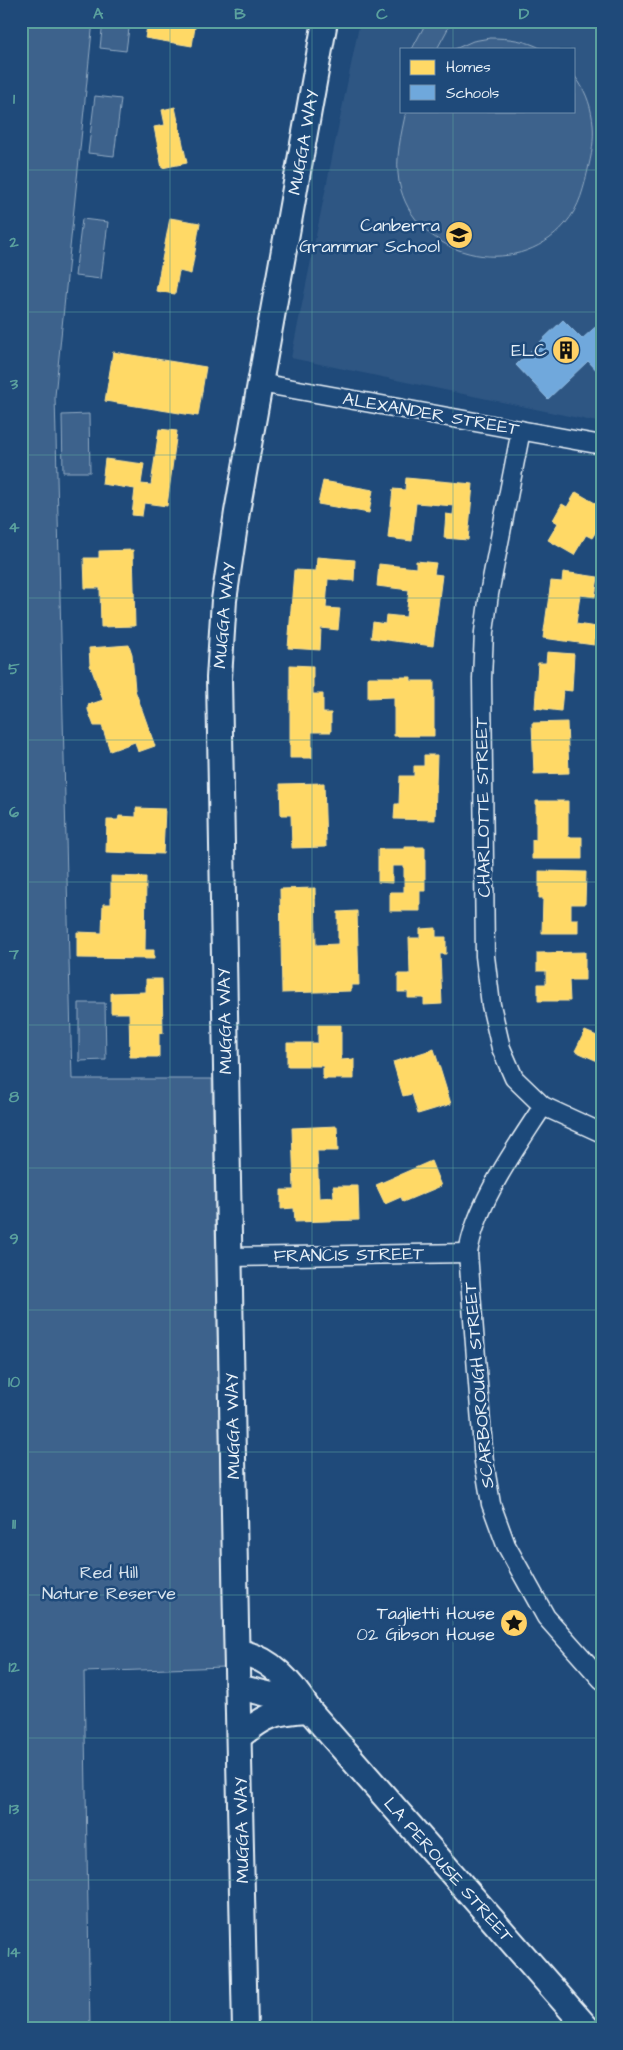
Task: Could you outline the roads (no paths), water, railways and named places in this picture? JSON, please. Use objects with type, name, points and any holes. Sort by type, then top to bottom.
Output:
[{"type":"main road","name":"MUGGA WAY","points":[[246,2029],[219,678],[221,631],[228,567],[325,21]]},
{"type":"main road","name":"LA PEROUSE STREET","points":[[237,1652],[248,1653],[263,1660],[284,1677],[308,1710],[588,2029]]},
{"type":"main road","name":"LA PEROUSE STREET","points":[[238,1686],[280,1697],[308,1710]]},
{"type":"main road","points":[[240,1736],[270,1715],[308,1710]]},
{"type":"street","name":"ALEXANDER STREET","points":[[260,383],[602,445]]},
{"type":"street","name":"CHARLOTTE STREET","points":[[521,430],[489,594],[484,632],[482,679],[485,956],[491,1005],[501,1048],[514,1078],[543,1106],[602,1133]]},
{"type":"street","name":"SCARBOROUGH STREET","points":[[543,1106],[509,1158],[489,1195],[473,1232],[468,1253],[484,1462],[491,1504],[506,1545],[546,1617],[602,1680]]},
{"type":"street","name":"FRANCIS STREET","points":[[230,1257],[468,1253]]},
{"type":"place","name":"Canberra Grammar School","points":[[459,235]]},
{"type":"place","name":"ELC","points":[[566,350]]},
{"type":"place","name":"Taglietti House 02 Gibson House","points":[[514,1623]]},
{"type":"park label","name":"Red Hill Nature Reserve","points":[[109,1582]]}]
